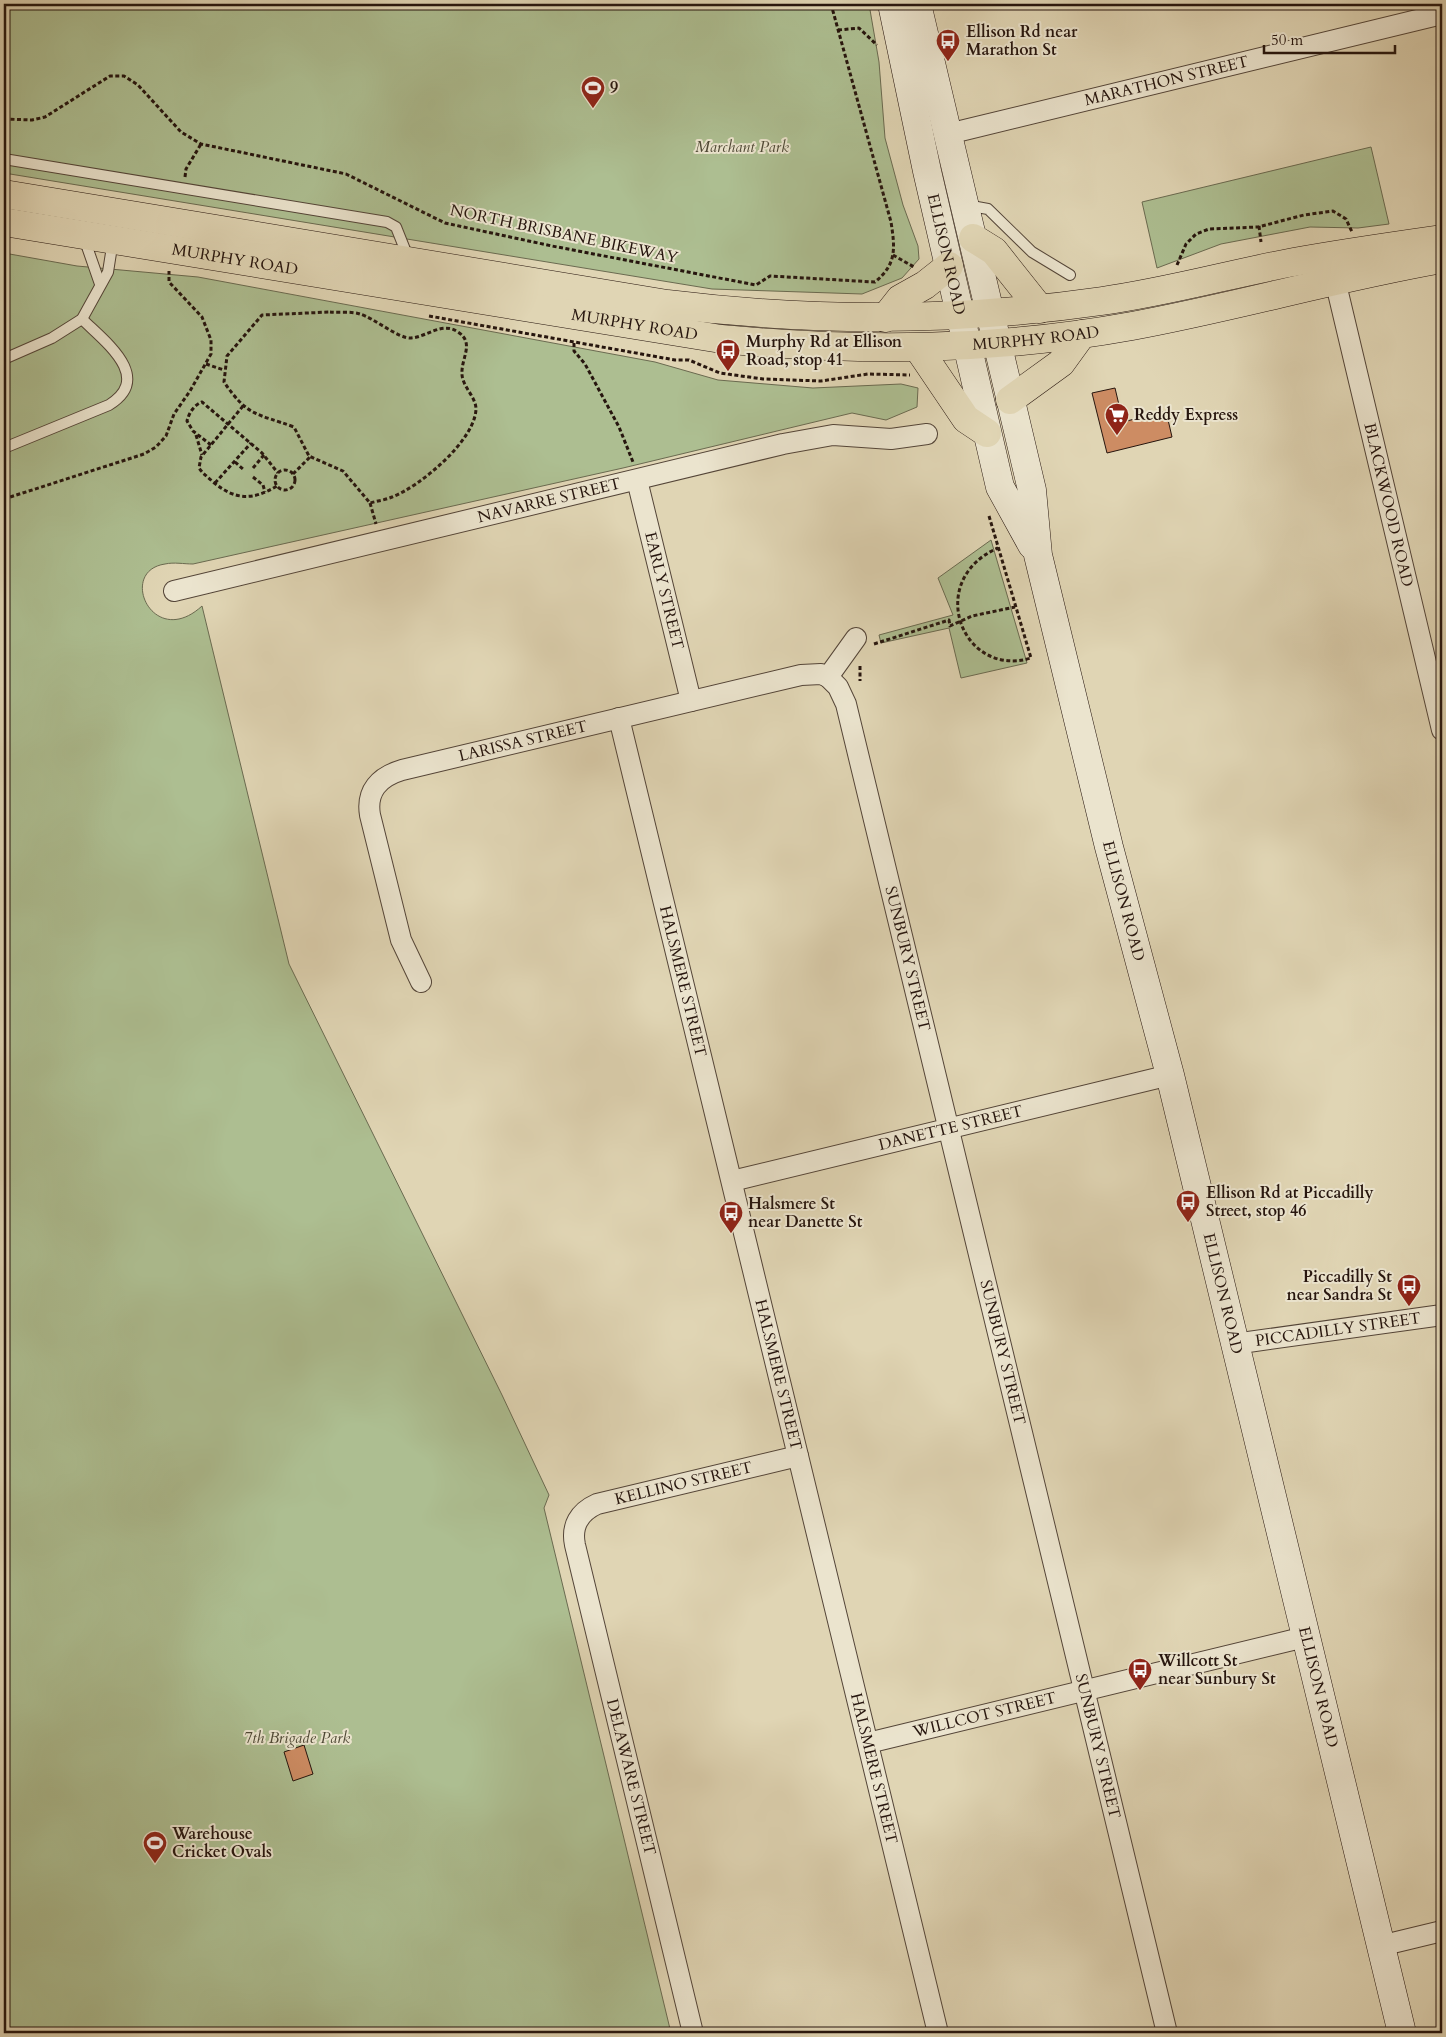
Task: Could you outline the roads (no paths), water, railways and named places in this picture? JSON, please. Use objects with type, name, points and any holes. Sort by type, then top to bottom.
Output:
[{"type":"main road","name":"MURPHY ROAD","points":[[4,194],[87,222],[109,239],[721,339],[792,345],[918,348],[999,345],[1082,334],[1181,316],[1335,280],[1442,259]]},
{"type":"main road","name":"MURPHY ROAD","points":[[4,222],[87,222],[410,262],[658,303],[714,310],[830,318],[961,316],[1040,309],[1144,294],[1295,262],[1442,239]]},
{"type":"main road","points":[[973,238],[994,251],[1040,309]]},
{"type":"main road","points":[[885,318],[900,299],[925,285],[949,266]]},
{"type":"main road","points":[[1010,400],[1061,364],[1082,334]]},
{"type":"main road","points":[[918,348],[966,420],[987,432]]},
{"type":"street","name":"ELLISON ROAD","points":[[892,4],[949,266],[1000,487],[1038,555]]},
{"type":"street","name":"ELLISON ROAD","points":[[917,4],[1032,490],[1038,555],[1110,847],[1170,1075],[1402,2033]]},
{"type":"street","name":"MARATHON STREET","points":[[948,134],[1442,14]]},
{"type":"street","name":"BLACKWOOD ROAD","points":[[1335,280],[1442,730]]},
{"type":"street","name":"NAVARRE STREET","points":[[174,592],[811,438],[833,435],[891,438],[927,434]]},
{"type":"street","name":"EARLY STREET","points":[[637,480],[691,701]]},
{"type":"street","points":[[828,677],[863,642]]},
{"type":"street","name":"LARISSA STREET","points":[[421,982],[401,940],[370,815],[370,797],[380,780],[396,772],[801,675],[821,674],[828,677]]},
{"type":"street","name":"SUNBURY STREET","points":[[828,677],[838,687],[846,704],[1167,2033]]},
{"type":"street","name":"HALSMERE STREET","points":[[619,718],[938,2033]]},
{"type":"street","name":"DANETTE STREET","points":[[732,1181],[1170,1075]]},
{"type":"street","name":"PICCADILLY STREET","points":[[1234,1344],[1442,1315]]},
{"type":"street","name":"KELLINO STREET","points":[[577,1520],[588,1508],[597,1504],[798,1456]]},
{"type":"street","name":"DELAWARE STREET","points":[[577,1520],[573,1537],[693,2033]]},
{"type":"street","name":"WILLCOT STREET","points":[[868,1743],[1306,1637]]},
{"type":"street","points":[[1380,1946],[1442,1931]]},
{"type":"lane","points":[[4,159],[392,224],[400,234],[410,262]]},
{"type":"lane","name":"ELLISON ROAD","points":[[966,205],[988,210],[1032,252],[1070,275]]},
{"type":"lane","points":[[87,222],[91,254],[100,284]]},
{"type":"lane","points":[[4,359],[52,338],[82,319],[108,272],[110,262],[109,239]]},
{"type":"lane","points":[[4,448],[109,404],[122,394],[127,378],[123,362],[82,319]]},
{"type":"place","name":"Ellison Rd near Marathon St","points":[[948,62]]},
{"type":"place","name":"9","points":[[593,109]]},
{"type":"place","name":"Murphy Rd at Ellison Road, stop 41","points":[[728,372]]},
{"type":"place","name":"Reddy Express","points":[[1117,436]]},
{"type":"place","name":"Ellison Rd at Piccadilly Street, stop 46","points":[[1188,1223]]},
{"type":"place","name":"Halsmere St near Danette St","points":[[731,1234]]},
{"type":"place","name":"Piccadilly St near Sandra St","points":[[1409,1307]]},
{"type":"place","name":"Willcott St near Sunbury St","points":[[1140,1691]]},
{"type":"place","name":"Warehouse Cricket Ovals","points":[[155,1864]]},
{"type":"park label","name":"Marchant Park","points":[[742,147]]},
{"type":"park label","name":"7th Brigade Park","points":[[297,1738]]}]
